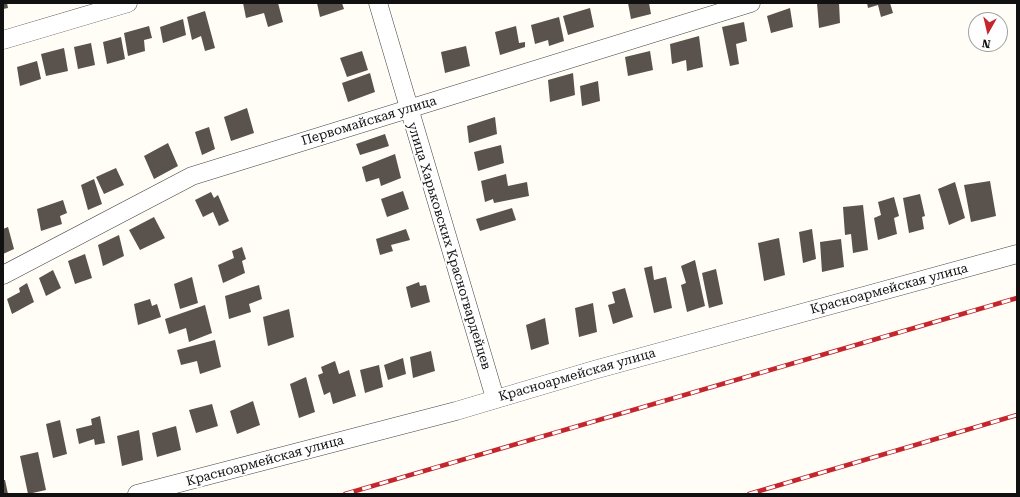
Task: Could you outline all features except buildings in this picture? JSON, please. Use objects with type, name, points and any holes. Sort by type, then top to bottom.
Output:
[{"type":"street","points":[[3,40],[128,3]]},
{"type":"street","name":"улица Харьковских Красногвардейцев","points":[[378,3],[408,109],[495,398]]},
{"type":"street","name":"Первомайская улица","points":[[3,275],[192,176],[751,3]]},
{"type":"street","name":"Красноармейская улица","points":[[137,494],[456,411],[495,398],[1017,254]]},
{"type":"railway","points":[[345,494],[1017,298]]},
{"type":"railway","points":[[749,494],[1017,415]]}]
